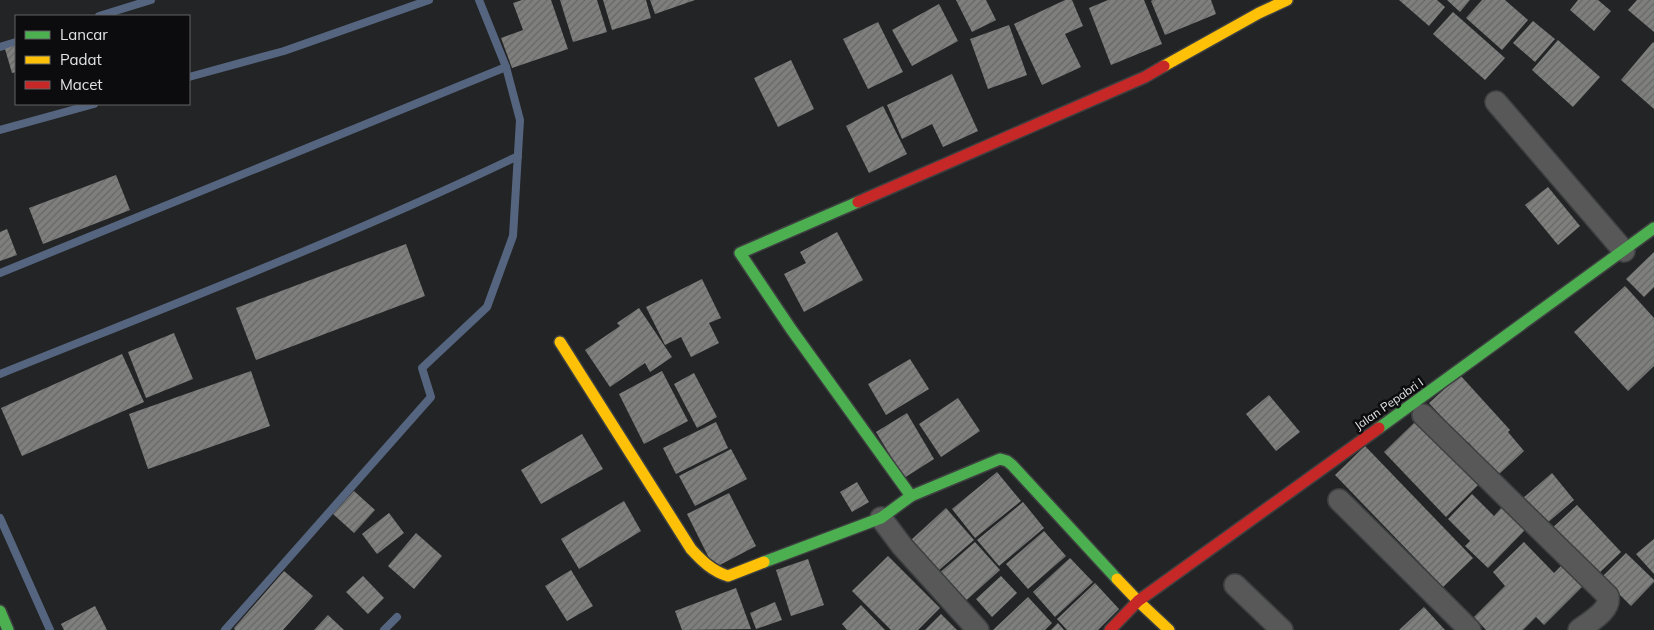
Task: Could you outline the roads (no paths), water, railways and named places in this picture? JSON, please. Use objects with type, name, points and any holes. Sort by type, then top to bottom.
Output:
[{"type":"main road","points":[[911,496],[791,329],[740,253],[1145,77],[1259,13],[1287,0]]},
{"type":"main road","name":"Jalan Pepabri I","points":[[1110,630],[1138,601],[1654,228]]},
{"type":"main road","points":[[560,342],[691,549],[709,569],[728,576],[881,518],[911,496],[1000,458],[1007,460],[1138,601],[1169,630]]},
{"type":"main road","points":[[0,611],[8,630]]},
{"type":"street","points":[[1496,102],[1624,251]]},
{"type":"street","points":[[1423,415],[1608,596],[1607,606],[1604,610],[1579,630]]},
{"type":"street","points":[[1339,500],[1470,630]]},
{"type":"street","points":[[881,518],[902,546],[978,630]]},
{"type":"street","points":[[1236,585],[1282,630]]},
{"type":"waterway","points":[[102,15],[151,0]]},
{"type":"waterway","points":[[190,77],[284,51],[429,0]]},
{"type":"waterway","points":[[225,630],[431,397],[422,368],[487,307],[513,236],[520,120],[506,67],[479,0]]},
{"type":"waterway","points":[[0,47],[15,42]]},
{"type":"waterway","points":[[0,273],[506,67]]},
{"type":"waterway","points":[[0,130],[90,105]]},
{"type":"waterway","points":[[0,374],[326,242],[518,156]]},
{"type":"waterway","points":[[0,518],[50,630]]},
{"type":"waterway","points":[[384,630],[397,617]]}]
